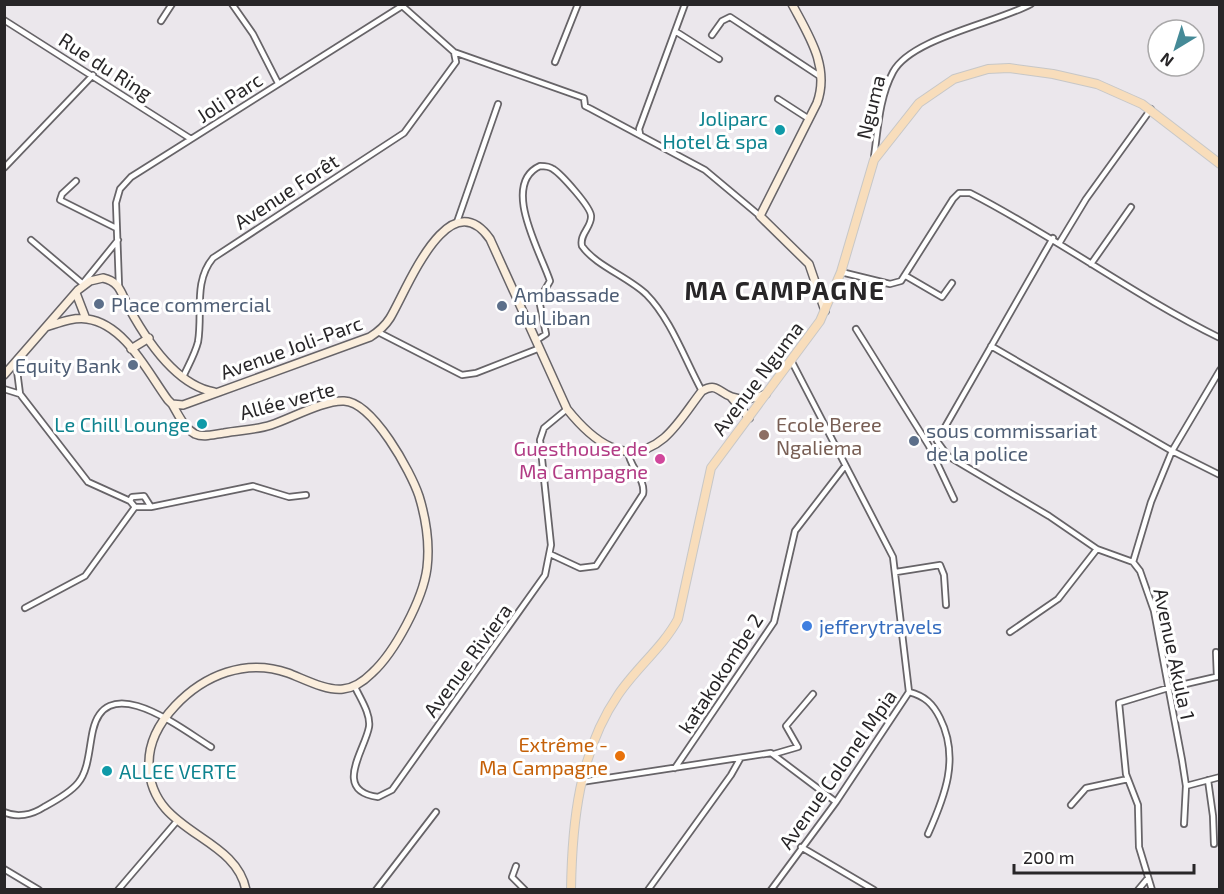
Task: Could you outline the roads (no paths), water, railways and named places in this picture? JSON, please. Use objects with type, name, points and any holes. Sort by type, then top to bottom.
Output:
[{"type":"main road","name":"Avenue Nguma","points":[[571,890],[574,815],[581,782],[613,702],[668,635],[678,619],[708,473],[792,362],[825,312],[841,272],[874,160],[919,103],[954,79],[988,69],[1009,68],[1074,78],[1122,93],[1151,109],[1220,164]]},
{"type":"street","points":[[161,21],[172,4]]},
{"type":"street","points":[[232,4],[253,34],[278,83]]},
{"type":"street","points":[[555,62],[578,4]]},
{"type":"street","points":[[640,134],[639,129],[686,4]]},
{"type":"street","points":[[760,216],[809,119],[820,95],[823,79],[819,61],[792,4]]},
{"type":"street","name":"Nguma","points":[[874,160],[879,115],[892,73],[899,62],[929,44],[1031,4]]},
{"type":"street","points":[[401,5],[454,52],[584,98],[585,106],[705,170],[760,216],[809,264],[825,312]]},
{"type":"street","name":"Joli Parc","points":[[119,286],[117,196],[124,183],[144,166],[191,139],[401,5]]},
{"type":"street","points":[[712,35],[722,21],[730,17],[823,79]]},
{"type":"street","name":"Rue du Ring","points":[[4,20],[191,139]]},
{"type":"street","points":[[675,31],[718,59]]},
{"type":"street","name":"Avenue Forêt","points":[[182,378],[197,345],[200,288],[206,269],[213,258],[404,133],[457,57],[454,52]]},
{"type":"street","points":[[5,165],[93,75]]},
{"type":"street","points":[[778,99],[809,119]]},
{"type":"street","points":[[498,104],[457,222],[476,225],[489,239],[567,409],[592,437],[607,446],[628,452],[642,449],[664,437],[702,391],[716,387],[731,397],[749,417]]},
{"type":"street","points":[[1060,242],[1086,199],[1151,109]]},
{"type":"street","points":[[537,340],[546,334],[539,300],[550,280],[524,213],[522,197],[528,176],[540,166],[552,168],[565,179],[590,212],[590,220],[581,239],[582,246],[625,277],[651,300],[665,320],[702,391]]},
{"type":"street","points":[[76,181],[62,194],[60,200],[117,228]]},
{"type":"street","points":[[841,272],[896,284],[906,276],[959,193],[970,193],[1060,242],[1154,304],[1220,338]]},
{"type":"street","points":[[1091,264],[1131,207]]},
{"type":"street","name":"Avenue Joli-Parc","points":[[172,404],[183,405],[214,392],[360,342],[378,332],[389,319],[439,234],[457,222]]},
{"type":"street","points":[[929,446],[937,441],[1053,238]]},
{"type":"street","points":[[31,240],[79,289],[86,319]]},
{"type":"street","points":[[4,375],[79,289],[118,240]]},
{"type":"street","points":[[906,276],[942,297],[952,283]]},
{"type":"street","points":[[79,289],[99,278],[110,280],[119,286],[128,308],[182,378],[196,387],[214,392]]},
{"type":"street","points":[[46,327],[65,321],[86,319],[104,325],[131,349],[172,404]]},
{"type":"street","points":[[856,329],[929,446],[954,499]]},
{"type":"street","points":[[378,332],[462,375],[476,373],[540,348]]},
{"type":"street","points":[[131,349],[149,338]]},
{"type":"street","points":[[991,346],[1172,451],[1220,475]]},
{"type":"street","points":[[16,362],[20,394],[90,484],[130,501],[135,507]]},
{"type":"street","name":"Avenue Colonel Mpia","points":[[771,890],[836,802],[909,692],[896,572],[887,542],[792,362]]},
{"type":"street","points":[[937,441],[948,456],[1049,516],[1097,549],[1133,562],[1151,502],[1172,451],[1220,370]]},
{"type":"street","points":[[4,389],[20,394]]},
{"type":"street","points":[[731,397],[750,399],[766,394]]},
{"type":"street","name":"Allée verte","points":[[172,404],[189,428],[204,436],[264,427],[332,403],[350,402],[373,419],[409,473],[421,504],[428,538],[426,572],[416,603],[388,652],[373,673],[355,687]]},
{"type":"street","name":"Avenue Riviera","points":[[355,687],[367,714],[369,726],[355,766],[354,779],[360,790],[378,797],[392,790],[545,574],[550,554],[540,440],[544,428],[567,409]]},
{"type":"street","points":[[550,554],[580,568],[588,570],[596,566],[644,494],[643,485],[631,465],[628,452]]},
{"type":"street","name":"katakokombe 2","points":[[675,768],[774,622],[795,531],[845,466]]},
{"type":"street","points":[[135,507],[152,507],[250,486],[258,486],[289,497],[306,495]]},
{"type":"street","points":[[130,501],[132,497],[147,496],[152,507]]},
{"type":"street","points":[[25,608],[85,576],[135,507]]},
{"type":"street","points":[[1010,632],[1058,599],[1097,549]]},
{"type":"street","name":"Avenue Akula 1","points":[[1133,562],[1144,582],[1154,611],[1186,786],[1184,824]]},
{"type":"street","points":[[896,572],[940,565],[944,575],[946,604]]},
{"type":"street","points":[[1152,890],[1139,847],[1138,805],[1128,779],[1119,703],[1168,688],[1219,677],[1216,652]]},
{"type":"street","points":[[246,890],[242,877],[228,859],[177,821],[159,801],[149,776],[151,746],[164,718],[181,700],[203,683],[220,674],[240,669],[285,672],[342,690],[355,687]]},
{"type":"street","points":[[909,692],[920,695],[933,706],[948,733],[951,745],[945,792],[928,834]]},
{"type":"street","points":[[581,782],[767,753],[774,754],[798,747],[786,726],[813,694]]},
{"type":"street","points":[[4,812],[15,815],[33,813],[78,784],[85,771],[97,720],[111,705],[131,704],[164,718],[211,747]]},
{"type":"street","points":[[774,754],[836,802]]},
{"type":"street","points":[[648,890],[731,775],[740,759]]},
{"type":"street","points":[[1186,786],[1220,777]]},
{"type":"street","points":[[1071,805],[1086,788],[1128,779]]},
{"type":"street","points":[[1208,780],[1214,816],[1214,844]]},
{"type":"street","points":[[376,890],[436,812]]},
{"type":"street","points":[[118,890],[177,821]]},
{"type":"street","points":[[801,847],[874,890]]},
{"type":"street","points":[[516,866],[512,877],[525,890]]},
{"type":"street","points":[[4,868],[39,890]]},
{"type":"street","points":[[1138,890],[1148,878]]},
{"type":"place","name":"Joliparc Hotel & spa","points":[[780,130]]},
{"type":"place","name":"Place commercial","points":[[99,304]]},
{"type":"place","name":"Ambassade du Liban","points":[[502,306]]},
{"type":"place","name":"Equity Bank","points":[[133,365]]},
{"type":"place","name":"Le Chill Lounge","points":[[202,424]]},
{"type":"place","name":"Ecole Beree Ngaliema","points":[[764,435]]},
{"type":"place","name":"sous commissariat de la police","points":[[914,441]]},
{"type":"place","name":"Guesthouse de Ma Campagne","points":[[660,459]]},
{"type":"place","name":"jefferytravels","points":[[807,626]]},
{"type":"place","name":"Extrême - Ma Campagne","points":[[620,756]]},
{"type":"place","name":"ALLEE VERTE","points":[[107,771]]},
{"type":"district","name":"MA CAMPAGNE","points":[[785,289]]}]
